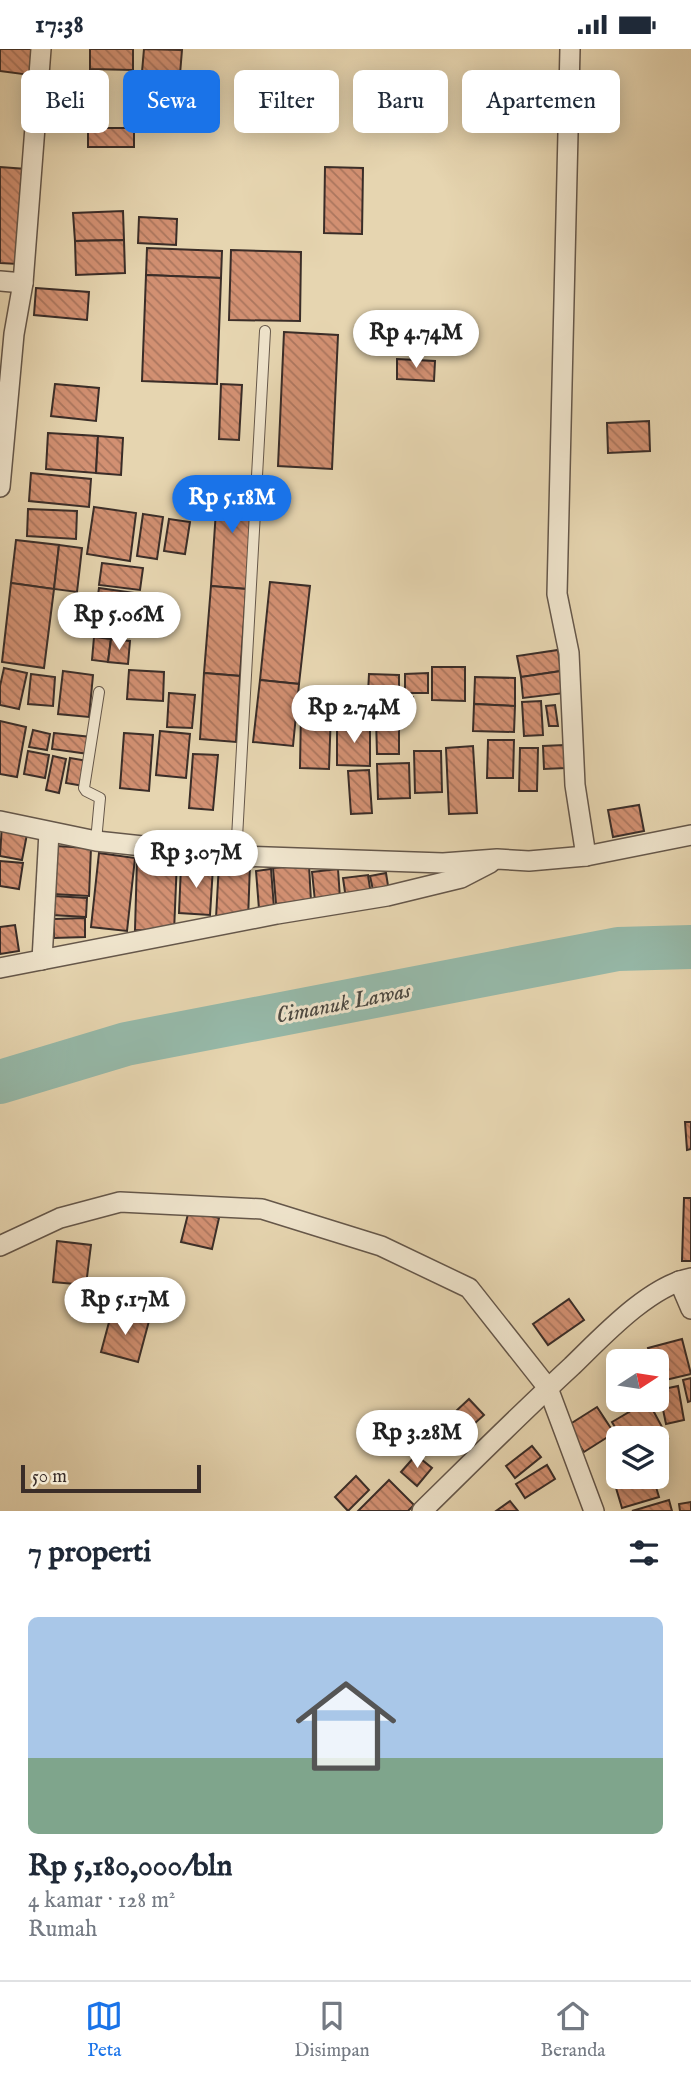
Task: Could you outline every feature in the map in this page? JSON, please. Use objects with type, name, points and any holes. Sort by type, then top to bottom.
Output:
[{"type":"street","points":[[0,487],[14,334],[23,283],[41,49]]},
{"type":"street","points":[[570,49],[557,594],[569,653],[575,785],[586,856]]},
{"type":"street","points":[[0,281],[23,283]]},
{"type":"street","points":[[0,821],[96,841],[236,856],[443,863],[586,856],[691,835]]},
{"type":"street","points":[[42,960],[49,832]]},
{"type":"street","points":[[0,968],[276,914],[387,896],[461,878],[497,859]]},
{"type":"street","points":[[0,1246],[60,1218],[120,1202],[262,1209],[381,1246],[469,1288],[548,1388],[594,1511]]},
{"type":"street","points":[[422,1511],[548,1388],[647,1300],[685,1280],[691,1309]]},
{"type":"lane","points":[[236,856],[265,331]]},
{"type":"lane","points":[[96,841],[100,803],[98,795],[86,791],[85,788],[99,692]]},
{"type":"building","points":[[0,49],[34,49],[31,70],[21,70],[21,74],[0,71]]},
{"type":"building","points":[[90,49],[133,49],[133,70],[90,69]]},
{"type":"building","points":[[144,49],[182,50],[180,70],[142,70]]},
{"type":"building","points":[[109,128],[123,128],[123,133],[134,133],[134,147],[88,147],[88,133],[109,133]]},
{"type":"building","points":[[0,167],[26,169],[18,264],[0,263]]},
{"type":"building","points":[[325,167],[363,168],[362,234],[324,233]]},
{"type":"building","points":[[123,211],[124,240],[75,241],[73,213]]},
{"type":"building","points":[[139,217],[177,219],[176,245],[138,243]]},
{"type":"building","points":[[124,240],[125,273],[76,275],[75,241]]},
{"type":"building","points":[[147,248],[222,251],[221,278],[146,275]]},
{"type":"building","points":[[231,250],[301,252],[300,321],[229,320]]},
{"type":"building","points":[[146,275],[221,278],[217,384],[142,381]]},
{"type":"building","points":[[36,288],[89,292],[87,320],[34,315]]},
{"type":"building","points":[[284,332],[338,335],[332,469],[278,466]]},
{"type":"building","points":[[397,359],[435,361],[434,381],[397,379]]},
{"type":"building","points":[[55,384],[99,388],[96,421],[51,416]]},
{"type":"building","points":[[221,384],[242,385],[239,440],[219,439]]},
{"type":"building","points":[[649,421],[650,451],[608,453],[607,423]]},
{"type":"building","points":[[48,433],[98,436],[96,473],[46,469]]},
{"type":"building","points":[[98,436],[123,438],[121,475],[96,473]]},
{"type":"building","points":[[31,473],[91,479],[89,507],[29,501]]},
{"type":"building","points":[[218,480],[253,483],[246,589],[211,586]]},
{"type":"building","points":[[94,507],[136,513],[130,561],[87,554]]},
{"type":"building","points":[[28,509],[77,511],[76,539],[27,536]]},
{"type":"building","points":[[143,514],[163,517],[157,559],[137,556]]},
{"type":"building","points":[[169,519],[190,522],[185,554],[164,551]]},
{"type":"building","points":[[16,540],[59,545],[54,589],[11,583]]},
{"type":"building","points":[[59,545],[82,548],[77,592],[54,589]]},
{"type":"building","points":[[102,563],[143,568],[140,590],[99,585]]},
{"type":"building","points":[[270,582],[310,586],[299,684],[260,680]]},
{"type":"building","points":[[11,583],[54,589],[44,668],[2,662]]},
{"type":"building","points":[[211,586],[246,589],[240,676],[204,673]]},
{"type":"building","points":[[99,588],[135,593],[129,637],[93,631]]},
{"type":"building","points":[[94,637],[111,639],[108,662],[92,660]]},
{"type":"building","points":[[111,639],[130,641],[128,664],[108,662]]},
{"type":"building","points":[[558,650],[561,671],[521,677],[517,656]]},
{"type":"building","points":[[432,667],[465,667],[465,701],[432,700]]},
{"type":"building","points":[[4,668],[27,673],[19,709],[0,705]]},
{"type":"building","points":[[129,670],[164,672],[163,701],[127,699]]},
{"type":"building","points":[[63,671],[93,675],[89,717],[58,714]]},
{"type":"building","points":[[561,671],[565,693],[523,698],[521,677]]},
{"type":"building","points":[[204,673],[240,676],[236,742],[200,739]]},
{"type":"building","points":[[428,673],[428,693],[405,693],[405,674]]},
{"type":"building","points":[[31,674],[55,677],[53,706],[28,704]]},
{"type":"building","points":[[369,674],[399,675],[399,694],[368,693]]},
{"type":"building","points":[[475,677],[515,678],[515,706],[474,704]]},
{"type":"building","points":[[260,680],[299,684],[293,746],[253,742]]},
{"type":"building","points":[[169,693],[195,695],[192,728],[167,727]]},
{"type":"building","points":[[373,697],[413,697],[412,713],[373,713]]},
{"type":"building","points":[[541,701],[543,735],[524,736],[522,702]]},
{"type":"building","points":[[474,704],[515,706],[514,732],[473,731]]},
{"type":"building","points":[[555,705],[558,726],[549,726],[546,706]]},
{"type":"building","points":[[301,710],[331,711],[329,769],[300,768]]},
{"type":"building","points":[[376,718],[399,718],[399,754],[377,754]]},
{"type":"building","points":[[0,721],[26,727],[17,777],[0,774]]},
{"type":"building","points":[[337,725],[370,725],[370,766],[337,765]]},
{"type":"building","points":[[33,730],[50,734],[47,750],[29,747]]},
{"type":"building","points":[[160,731],[190,734],[186,778],[156,775]]},
{"type":"building","points":[[54,733],[91,737],[89,754],[52,749]]},
{"type":"building","points":[[124,733],[153,735],[149,791],[120,788]]},
{"type":"building","points":[[488,740],[514,740],[513,778],[487,778]]},
{"type":"building","points":[[564,745],[566,768],[544,769],[543,746]]},
{"type":"building","points":[[473,746],[477,813],[449,814],[446,748]]},
{"type":"building","points":[[520,748],[538,748],[537,791],[519,791]]},
{"type":"building","points":[[28,751],[49,755],[45,778],[24,774]]},
{"type":"building","points":[[414,751],[441,751],[442,792],[415,793]]},
{"type":"building","points":[[193,754],[218,755],[213,810],[189,808]]},
{"type":"building","points":[[53,756],[66,759],[59,793],[46,790]]},
{"type":"building","points":[[70,758],[88,761],[84,786],[66,783]]},
{"type":"building","points":[[409,763],[410,798],[378,799],[377,764]]},
{"type":"building","points":[[369,770],[372,813],[351,814],[348,771]]},
{"type":"building","points":[[639,805],[644,831],[613,837],[608,810]]},
{"type":"building","points":[[2,824],[28,829],[22,860],[0,856]]},
{"type":"building","points":[[55,846],[91,848],[89,896],[52,894]]},
{"type":"building","points":[[99,853],[135,858],[127,931],[91,927]]},
{"type":"building","points":[[137,859],[177,860],[174,932],[135,930]]},
{"type":"building","points":[[0,861],[23,863],[19,889],[0,886]]},
{"type":"building","points":[[219,863],[250,864],[248,920],[216,918]]},
{"type":"building","points":[[309,865],[311,901],[276,904],[273,868]]},
{"type":"building","points":[[181,866],[213,867],[210,915],[179,913]]},
{"type":"building","points":[[271,869],[274,908],[259,909],[256,871]]},
{"type":"building","points":[[338,869],[340,898],[315,901],[312,872]]},
{"type":"building","points":[[386,873],[389,892],[374,895],[370,876]]},
{"type":"building","points":[[368,875],[371,895],[346,899],[343,878]]},
{"type":"building","points":[[54,896],[87,898],[86,917],[52,915]]},
{"type":"building","points":[[85,918],[85,937],[54,938],[54,919]]},
{"type":"building","points":[[15,925],[19,951],[0,954],[0,927]]},
{"type":"building","points":[[685,1122],[691,1122],[691,1149],[687,1150]]},
{"type":"building","points":[[684,1198],[691,1198],[691,1261],[682,1261]]},
{"type":"building","points":[[189,1210],[219,1218],[212,1249],[181,1242]]},
{"type":"building","points":[[57,1241],[91,1245],[86,1285],[53,1282]]},
{"type":"building","points":[[569,1299],[584,1320],[548,1345],[533,1324]]},
{"type":"building","points":[[112,1311],[149,1321],[138,1362],[101,1352]]},
{"type":"building","points":[[682,1339],[691,1374],[669,1379],[669,1349],[648,1348]]},
{"type":"building","points":[[691,1378],[691,1401],[688,1402],[683,1380]]},
{"type":"building","points":[[678,1386],[684,1420],[666,1424],[664,1412],[669,1412],[669,1388]]},
{"type":"building","points":[[469,1399],[484,1415],[454,1442],[440,1426]]},
{"type":"building","points":[[597,1407],[609,1426],[606,1426],[606,1438],[584,1452],[567,1426]]},
{"type":"building","points":[[629,1412],[654,1412],[662,1426],[614,1426],[612,1422]]},
{"type":"building","points":[[532,1446],[541,1457],[515,1478],[506,1466]]},
{"type":"building","points":[[416,1455],[432,1468],[417,1486],[401,1472]]},
{"type":"building","points":[[547,1465],[555,1479],[525,1498],[516,1484]]},
{"type":"building","points":[[356,1476],[369,1490],[348,1511],[335,1497]]},
{"type":"building","points":[[389,1480],[414,1505],[408,1511],[358,1511]]},
{"type":"building","points":[[616,1489],[657,1489],[659,1497],[622,1508]]},
{"type":"building","points":[[669,1500],[672,1511],[632,1511]]},
{"type":"building","points":[[510,1501],[518,1511],[496,1511]]},
{"type":"building","points":[[691,1502],[691,1511],[680,1511],[679,1504]]},
{"type":"waterway","name":"Cimanuk Lawas","points":[[0,1082],[126,1044],[618,949],[691,947]]}]
